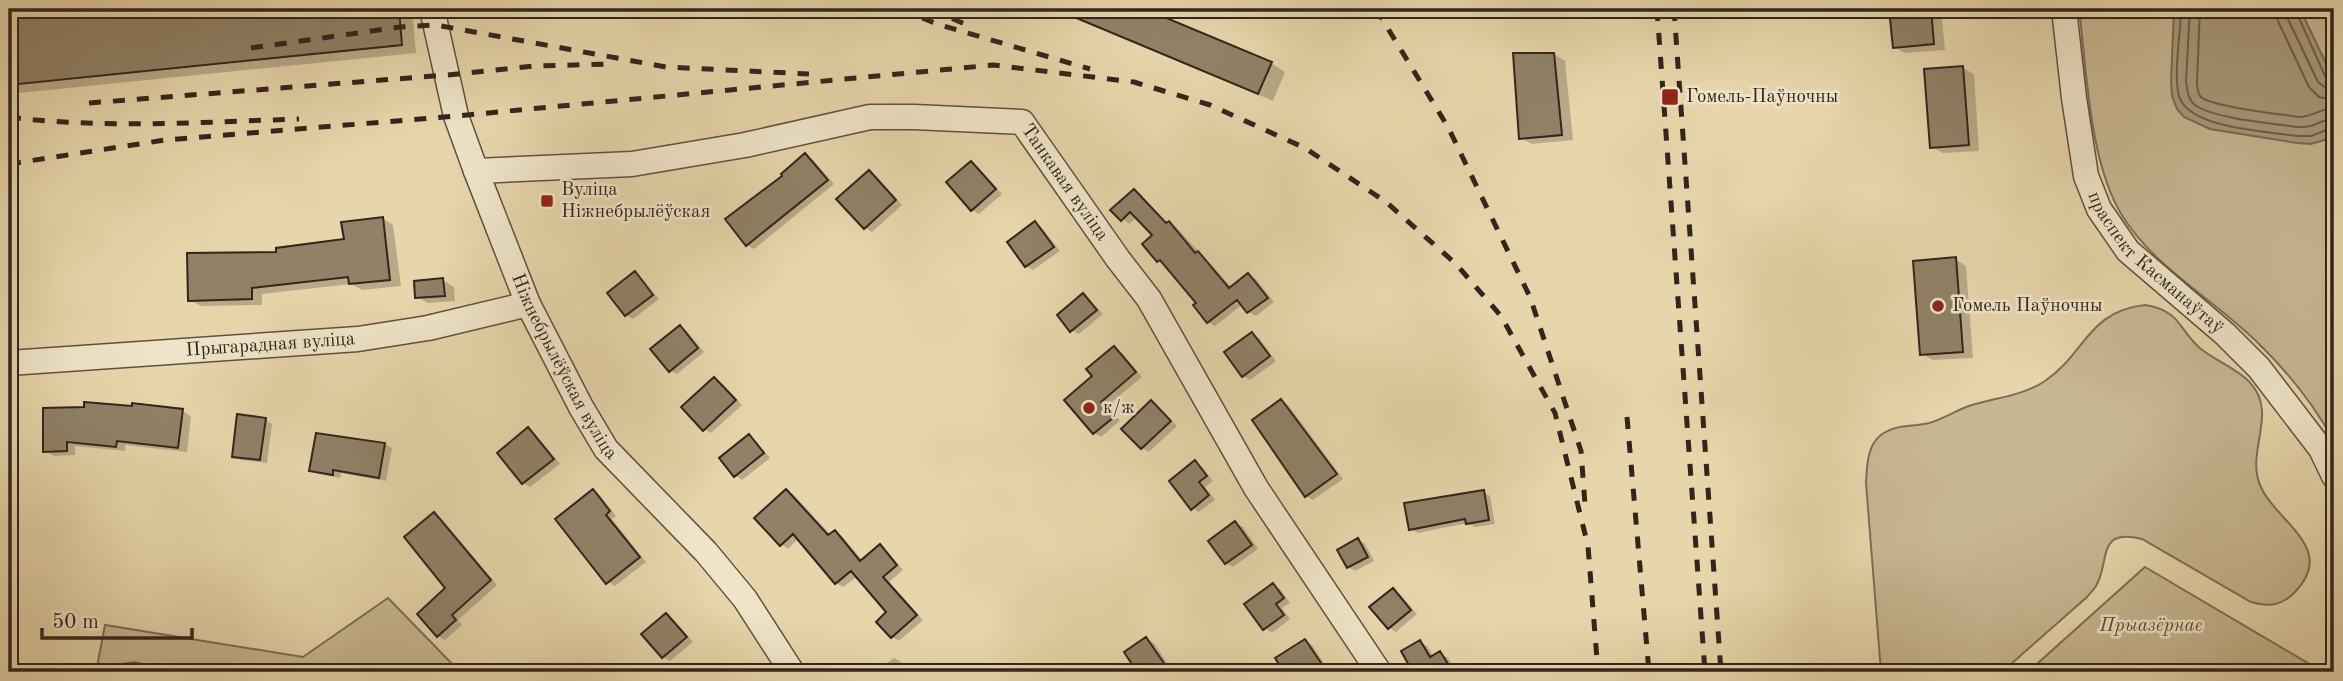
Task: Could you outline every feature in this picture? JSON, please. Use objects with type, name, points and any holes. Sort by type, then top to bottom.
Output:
[{"type":"street","name":"Ніжнебрылёўская вуліца","points":[[432,9],[456,116],[476,171],[528,304],[581,407],[606,449],[730,580],[792,672]]},
{"type":"street","name":"праспект Касманаўтаў","points":[[2064,9],[2086,176],[2099,209],[2128,251],[2225,334],[2259,368],[2321,449],[2334,475]]},
{"type":"street","name":"Танкавая вуліца","points":[[476,171],[632,164],[745,145],[870,117],[1022,122],[1149,299],[1256,488],[1379,672]]},
{"type":"street","name":"Прыгарадная вуліца","points":[[9,363],[358,339],[428,328],[528,304]]},
{"type":"green space","points":[[2079,9],[2334,9],[2334,441],[2310,403],[2270,355],[2242,328],[2169,269],[2152,253],[2123,217],[2103,171],[2096,144]]},
{"type":"green space","points":[[2145,305],[2173,317],[2201,349],[2240,374],[2255,389],[2262,411],[2257,476],[2268,498],[2300,536],[2307,549],[2310,562],[2306,577],[2284,601],[2269,605],[2257,604],[2142,539],[2118,538],[2111,542],[2096,586],[2087,597],[2002,672],[1881,672],[1866,483],[1873,444],[1882,434],[1893,429],[1929,423],[1969,406],[2036,386],[2058,370],[2089,335],[2111,316]]},
{"type":"green space","name":"Прыазёрнае","points":[[2145,567],[2323,672],[2028,672]]},
{"type":"green space","points":[[388,598],[460,672],[96,672],[105,625],[303,657]]},
{"type":"water","points":[[2174,9],[2300,9],[2334,80],[2333,133],[2324,140],[2311,144],[2297,143],[2210,129],[2184,117],[2177,109],[2172,96]]},
{"type":"water","points":[[135,662],[152,667],[157,672],[112,672],[121,664]]},
{"type":"building","points":[[9,9],[399,9],[402,45],[9,85]]},
{"type":"building","points":[[1055,9],[1145,9],[1272,62],[1258,94]]},
{"type":"building","points":[[1889,9],[1931,9],[1934,44],[1893,48]]},
{"type":"building","points":[[1513,53],[1554,53],[1562,135],[1519,139]]},
{"type":"building","points":[[1963,66],[1969,145],[1930,148],[1924,69]]},
{"type":"building","points":[[805,153],[828,180],[746,246],[725,219],[782,176],[781,174]]},
{"type":"building","points":[[971,161],[996,189],[971,211],[946,182]]},
{"type":"building","points":[[869,170],[896,200],[864,229],[836,199]]},
{"type":"building","points":[[1134,189],[1166,223],[1169,221],[1195,253],[1198,251],[1229,288],[1248,273],[1268,298],[1247,313],[1237,300],[1207,323],[1193,305],[1196,303],[1160,260],[1157,262],[1142,244],[1152,235],[1130,212],[1121,221],[1110,210]]},
{"type":"building","points":[[383,217],[390,280],[349,284],[348,277],[252,288],[252,299],[188,301],[187,253],[276,252],[276,248],[344,239],[341,222]]},
{"type":"building","points":[[1035,221],[1054,247],[1025,267],[1007,242]]},
{"type":"building","name":"Гомель Паўночны","points":[[1956,257],[1963,352],[1920,355],[1913,261]]},
{"type":"building","points":[[635,271],[653,295],[625,316],[607,293]]},
{"type":"building","points":[[443,278],[445,296],[415,298],[414,281]]},
{"type":"building","points":[[1083,293],[1097,310],[1070,332],[1057,315]]},
{"type":"building","points":[[680,325],[698,348],[669,372],[650,349]]},
{"type":"building","points":[[1252,332],[1270,356],[1242,377],[1224,352]]},
{"type":"building","points":[[1114,346],[1136,372],[1101,402],[1114,417],[1093,434],[1064,400],[1092,376],[1086,369]]},
{"type":"building","points":[[714,377],[736,400],[703,431],[681,407]]},
{"type":"building","points":[[1281,399],[1337,474],[1305,497],[1252,420]]},
{"type":"building","points":[[1151,400],[1171,421],[1141,449],[1121,429]]},
{"type":"building","points":[[84,402],[132,406],[132,403],[183,409],[178,448],[117,441],[116,447],[67,442],[67,451],[43,452],[43,408],[84,407]]},
{"type":"building","points":[[237,414],[266,418],[260,460],[232,457]]},
{"type":"building","points":[[528,427],[554,459],[522,484],[497,453]]},
{"type":"building","points":[[316,433],[385,443],[379,478],[333,470],[333,475],[309,471]]},
{"type":"building","points":[[749,434],[764,453],[734,477],[719,458]]},
{"type":"building","points":[[1195,460],[1207,476],[1199,482],[1209,495],[1191,510],[1169,481]]},
{"type":"building","points":[[593,489],[610,511],[606,515],[640,557],[606,584],[555,519]]},
{"type":"building","points":[[786,489],[828,535],[835,530],[860,561],[880,544],[897,565],[883,577],[917,615],[891,638],[876,622],[886,612],[851,571],[835,584],[793,534],[780,546],[754,518]]},
{"type":"building","points":[[1484,490],[1489,520],[1466,524],[1465,519],[1409,530],[1404,503]]},
{"type":"building","points":[[434,512],[491,580],[452,615],[456,620],[437,637],[417,614],[445,588],[404,537]]},
{"type":"building","points":[[1235,521],[1252,545],[1225,564],[1208,541]]},
{"type":"building","points":[[1358,538],[1368,557],[1347,568],[1337,550]]},
{"type":"building","points":[[1273,583],[1284,598],[1276,604],[1284,615],[1263,630],[1244,604]]},
{"type":"building","points":[[1393,588],[1411,610],[1388,629],[1369,607]]},
{"type":"building","points":[[666,613],[687,637],[662,658],[641,634]]},
{"type":"building","points":[[1146,637],[1170,672],[1137,672],[1124,652]]},
{"type":"building","points":[[1305,639],[1327,672],[1284,672],[1275,658]]},
{"type":"building","points":[[1420,640],[1430,657],[1440,651],[1453,672],[1406,672],[1411,669],[1401,651]]},
{"type":"railway","points":[[900,9],[937,24],[1090,69]]},
{"type":"railway","points":[[930,9],[965,24]]},
{"type":"railway","points":[[1376,9],[1448,127],[1530,297],[1581,451],[1585,504]]},
{"type":"railway","points":[[1657,9],[1705,672]]},
{"type":"railway","points":[[1674,9],[1721,672]]},
{"type":"railway","points":[[251,48],[400,27],[436,25],[666,67],[809,74]]},
{"type":"railway","points":[[89,103],[535,66],[613,64]]},
{"type":"railway","points":[[9,164],[165,140],[456,116],[993,65],[1134,82],[1210,105],[1305,148],[1386,202],[1456,264],[1501,316],[1555,413],[1588,546],[1598,672]]},
{"type":"railway","points":[[9,117],[117,124],[299,119]]},
{"type":"railway","points":[[1627,417],[1649,672]]},
{"type":"place","name":"Гомель-Паўночны","points":[[1670,97]]},
{"type":"place","name":"Вуліца Ніжнебрылёўская","points":[[547,201]]},
{"type":"place","name":"Гомель Паўночны","points":[[1938,306]]},
{"type":"place","name":"к/ж","points":[[1089,408]]}]
